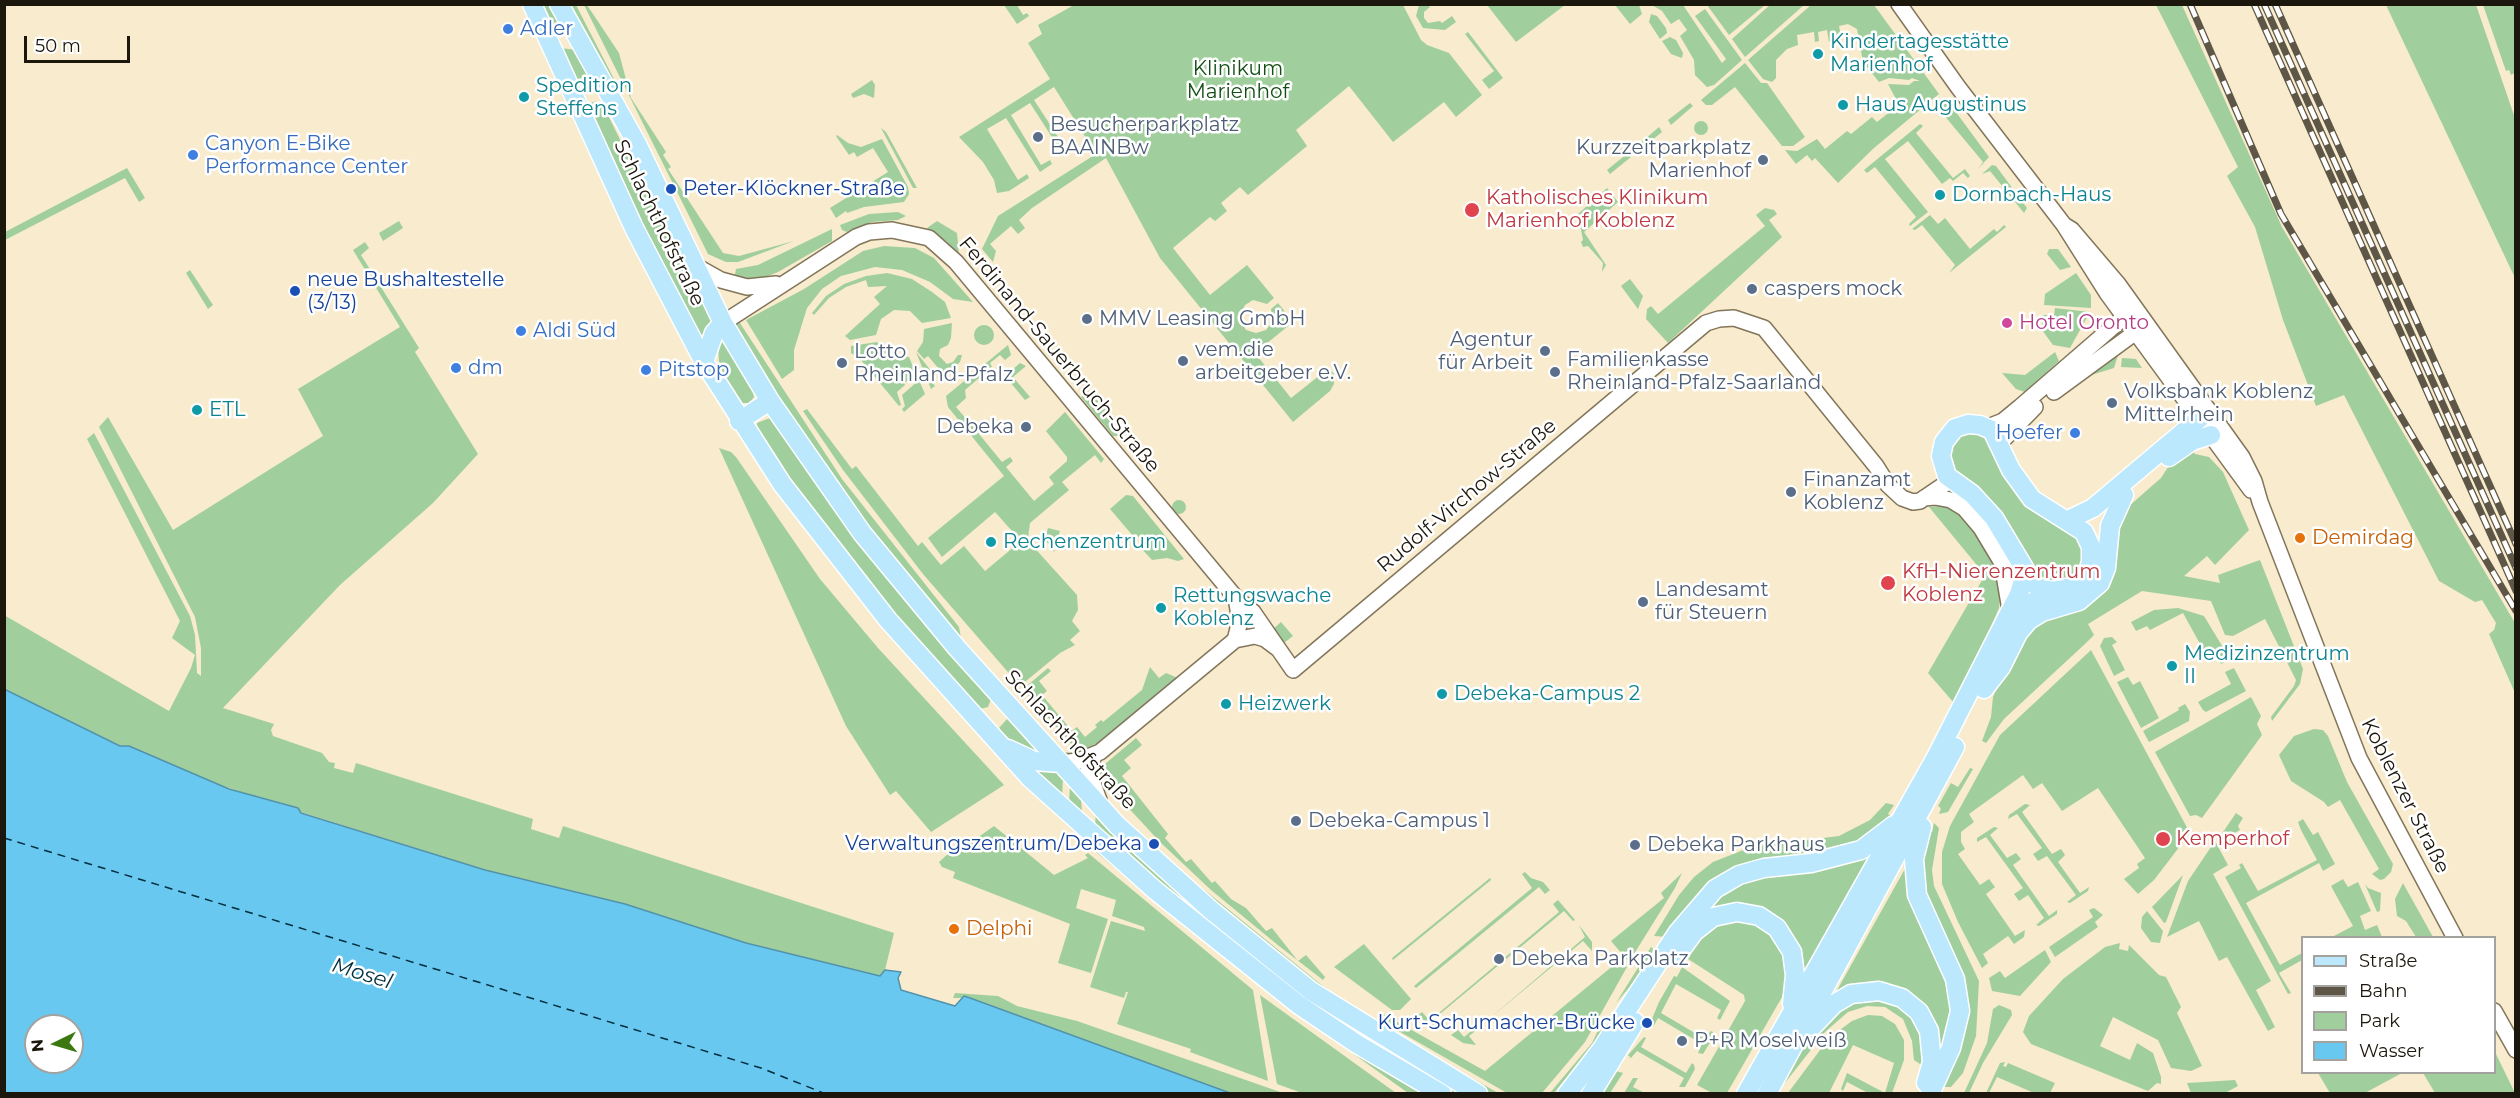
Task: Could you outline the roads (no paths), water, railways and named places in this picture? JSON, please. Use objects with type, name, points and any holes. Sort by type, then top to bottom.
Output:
[{"type":"main road","name":"Schlachthofstraße","points":[[532,4],[634,228],[704,362],[739,421],[782,484],[881,611],[982,727],[1091,835],[1299,1005],[1356,1044],[1442,1094]]},
{"type":"main road","name":"Schlachthofstraße","points":[[559,4],[614,101],[723,323],[770,401],[862,532],[916,600],[1104,812],[1212,912],[1311,991],[1478,1094]]},
{"type":"main road","points":[[575,98],[594,92],[601,93],[614,101]]},
{"type":"main road","name":"Schlachthofstraße","points":[[704,362],[714,333],[723,323]]},
{"type":"main road","points":[[739,421],[770,401]]},
{"type":"main road","points":[[2068,520],[2093,508],[2205,415]]},
{"type":"main road","points":[[2090,542],[2080,528],[2032,499],[2011,470],[2000,443],[1988,427],[1968,424],[1951,431],[1942,449],[1947,475],[1972,494],[1990,513],[2010,543],[2025,574],[2037,587],[2048,591],[2070,588],[2083,579],[2091,562],[2090,542],[2101,515],[2173,454],[2192,441],[2211,435]]},
{"type":"main road","points":[[1984,689],[2001,667],[2018,633],[2029,620],[2042,612],[2079,601],[2100,583],[2106,568],[2110,526],[2124,495]]},
{"type":"main road","points":[[1746,1094],[1951,729],[2010,610],[2025,574]]},
{"type":"main road","points":[[1767,1094],[1932,791],[2019,617],[2029,605],[2048,591]]},
{"type":"main road","points":[[982,727],[1006,704]]},
{"type":"main road","points":[[998,744],[1034,761],[1060,763]]},
{"type":"main road","points":[[1922,1094],[1956,1034],[1959,1000],[1951,969],[1921,909],[1913,871],[1915,850],[1932,791]]},
{"type":"main road","points":[[1088,795],[1091,835]]},
{"type":"main road","points":[[1567,1094],[1601,1050],[1678,932],[1715,889],[1739,875],[1764,868],[1811,863],[1862,850],[1900,820]]},
{"type":"main road","points":[[1591,1094],[1685,943],[1713,917],[1725,913],[1748,913],[1770,922],[1783,935],[1794,962],[1791,1011]]},
{"type":"main road","points":[[1780,1071],[1826,1010],[1851,994],[1870,990],[1894,994],[1918,1012],[1930,1039],[1936,1070],[1930,1094]]},
{"type":"street","name":"Koblenzer Straße","points":[[1899,4],[1972,106],[2130,312],[2205,415],[2242,457],[2254,481],[2260,502],[2359,758],[2454,936]]},
{"type":"street","name":"Ferdinand-Sauerbruch-Straße","points":[[723,323],[782,282],[868,232],[903,231],[920,235],[937,244],[981,291],[1236,598],[1253,612],[1293,670]]},
{"type":"street","name":"Ferdinand-Sauerbruch-Straße","points":[[696,266],[721,280],[747,287],[782,282]]},
{"type":"street","points":[[1988,427],[2003,421],[2130,312]]},
{"type":"street","name":"Rudolf-Virchow-Straße","points":[[1293,670],[1706,323],[1734,318],[1764,328],[1876,466],[1888,485],[1908,501],[1924,498]]},
{"type":"street","points":[[2000,443],[2025,415],[2141,328]]},
{"type":"street","name":"Koblenzer Straße","points":[[2205,415],[2211,435],[2260,502]]},
{"type":"street","name":"Rudolf-Virchow-Straße","points":[[1876,466],[1910,492],[1916,492],[1947,475]]},
{"type":"street","points":[[1924,498],[1947,475]]},
{"type":"street","points":[[1924,498],[1940,497],[1952,500],[1964,508],[1981,528],[2002,562],[2010,610]]},
{"type":"street","points":[[1235,640],[1240,621],[1236,598]]},
{"type":"street","points":[[1104,812],[1089,778],[1089,765],[1094,756],[1235,640],[1255,636],[1265,639],[1277,648]]},
{"type":"street","points":[[1060,763],[1094,756]]},
{"type":"street","points":[[2496,1015],[2516,1050]]},
{"type":"water","name":"Mosel","points":[[4,689],[120,746],[129,746],[229,789],[298,808],[301,813],[485,870],[625,904],[746,943],[880,976],[885,970],[901,972],[898,978],[901,990],[955,1006],[964,996],[1230,1093],[5,1093]]},
{"type":"railway","points":[[2190,4],[2281,214],[2516,611]]},
{"type":"railway","points":[[2254,4],[2516,591]]},
{"type":"railway","points":[[2264,4],[2516,568]]},
{"type":"railway","points":[[2275,4],[2516,544]]},
{"type":"place","name":"Adler","points":[[508,29]]},
{"type":"place","name":"Kindertagesstätte Marienhof","points":[[1818,54]]},
{"type":"place","name":"Spedition Steffens","points":[[524,97]]},
{"type":"place","name":"Haus Augustinus","points":[[1843,105]]},
{"type":"place","name":"Besucherparkplatz BAAINBw","points":[[1038,137]]},
{"type":"place","name":"Canyon E-Bike Performance Center","points":[[193,155]]},
{"type":"place","name":"Kurzzeitparkplatz Marienhof","points":[[1763,160]]},
{"type":"place","name":"Peter-Klöckner-Straße","points":[[671,189]]},
{"type":"place","name":"Dornbach-Haus","points":[[1940,195]]},
{"type":"place","name":"Katholisches Klinikum Marienhof Koblenz","points":[[1472,210]]},
{"type":"place","name":"caspers mock","points":[[1752,289]]},
{"type":"place","name":"neue Bushaltestelle (3/13)","points":[[295,291]]},
{"type":"place","name":"MMV Leasing GmbH","points":[[1087,319]]},
{"type":"place","name":"Hotel Oronto","points":[[2007,323]]},
{"type":"place","name":"Aldi Süd","points":[[521,331]]},
{"type":"place","name":"Agentur für Arbeit","points":[[1545,351]]},
{"type":"place","name":"vem.die arbeitgeber e.V.","points":[[1183,361]]},
{"type":"place","name":"Lotto Rheinland-Pfalz","points":[[842,363]]},
{"type":"place","name":"dm","points":[[456,368]]},
{"type":"place","name":"Pitstop","points":[[646,370]]},
{"type":"place","name":"Familienkasse Rheinland-Pfalz-Saarland","points":[[1555,372]]},
{"type":"place","name":"Volksbank Koblenz Mittelrhein","points":[[2112,403]]},
{"type":"place","name":"ETL","points":[[197,410]]},
{"type":"place","name":"Debeka","points":[[1026,427]]},
{"type":"place","name":"Hoefer","points":[[2075,433]]},
{"type":"place","name":"Finanzamt Koblenz","points":[[1791,492]]},
{"type":"place","name":"Demirdag","points":[[2300,538]]},
{"type":"place","name":"Rechenzentrum","points":[[991,542]]},
{"type":"place","name":"KfH-Nierenzentrum Koblenz","points":[[1888,583]]},
{"type":"place","name":"Landesamt für Steuern","points":[[1643,602]]},
{"type":"place","name":"Rettungswache Koblenz","points":[[1161,608]]},
{"type":"place","name":"Medizinzentrum II","points":[[2172,666]]},
{"type":"place","name":"Debeka-Campus 2","points":[[1442,694]]},
{"type":"place","name":"Heizwerk","points":[[1226,704]]},
{"type":"place","name":"Debeka-Campus 1","points":[[1296,821]]},
{"type":"place","name":"Kemperhof","points":[[2163,839]]},
{"type":"place","name":"Verwaltungszentrum/Debeka","points":[[1154,844]]},
{"type":"place","name":"Debeka Parkhaus","points":[[1635,845]]},
{"type":"place","name":"Delphi","points":[[954,929]]},
{"type":"place","name":"Debeka Parkplatz","points":[[1499,959]]},
{"type":"place","name":"Kurt-Schumacher-Brücke","points":[[1647,1023]]},
{"type":"place","name":"P+R Moselweiß","points":[[1682,1041]]},
{"type":"park label","name":"Klinikum Marienhof","points":[[1238,80]]}]
